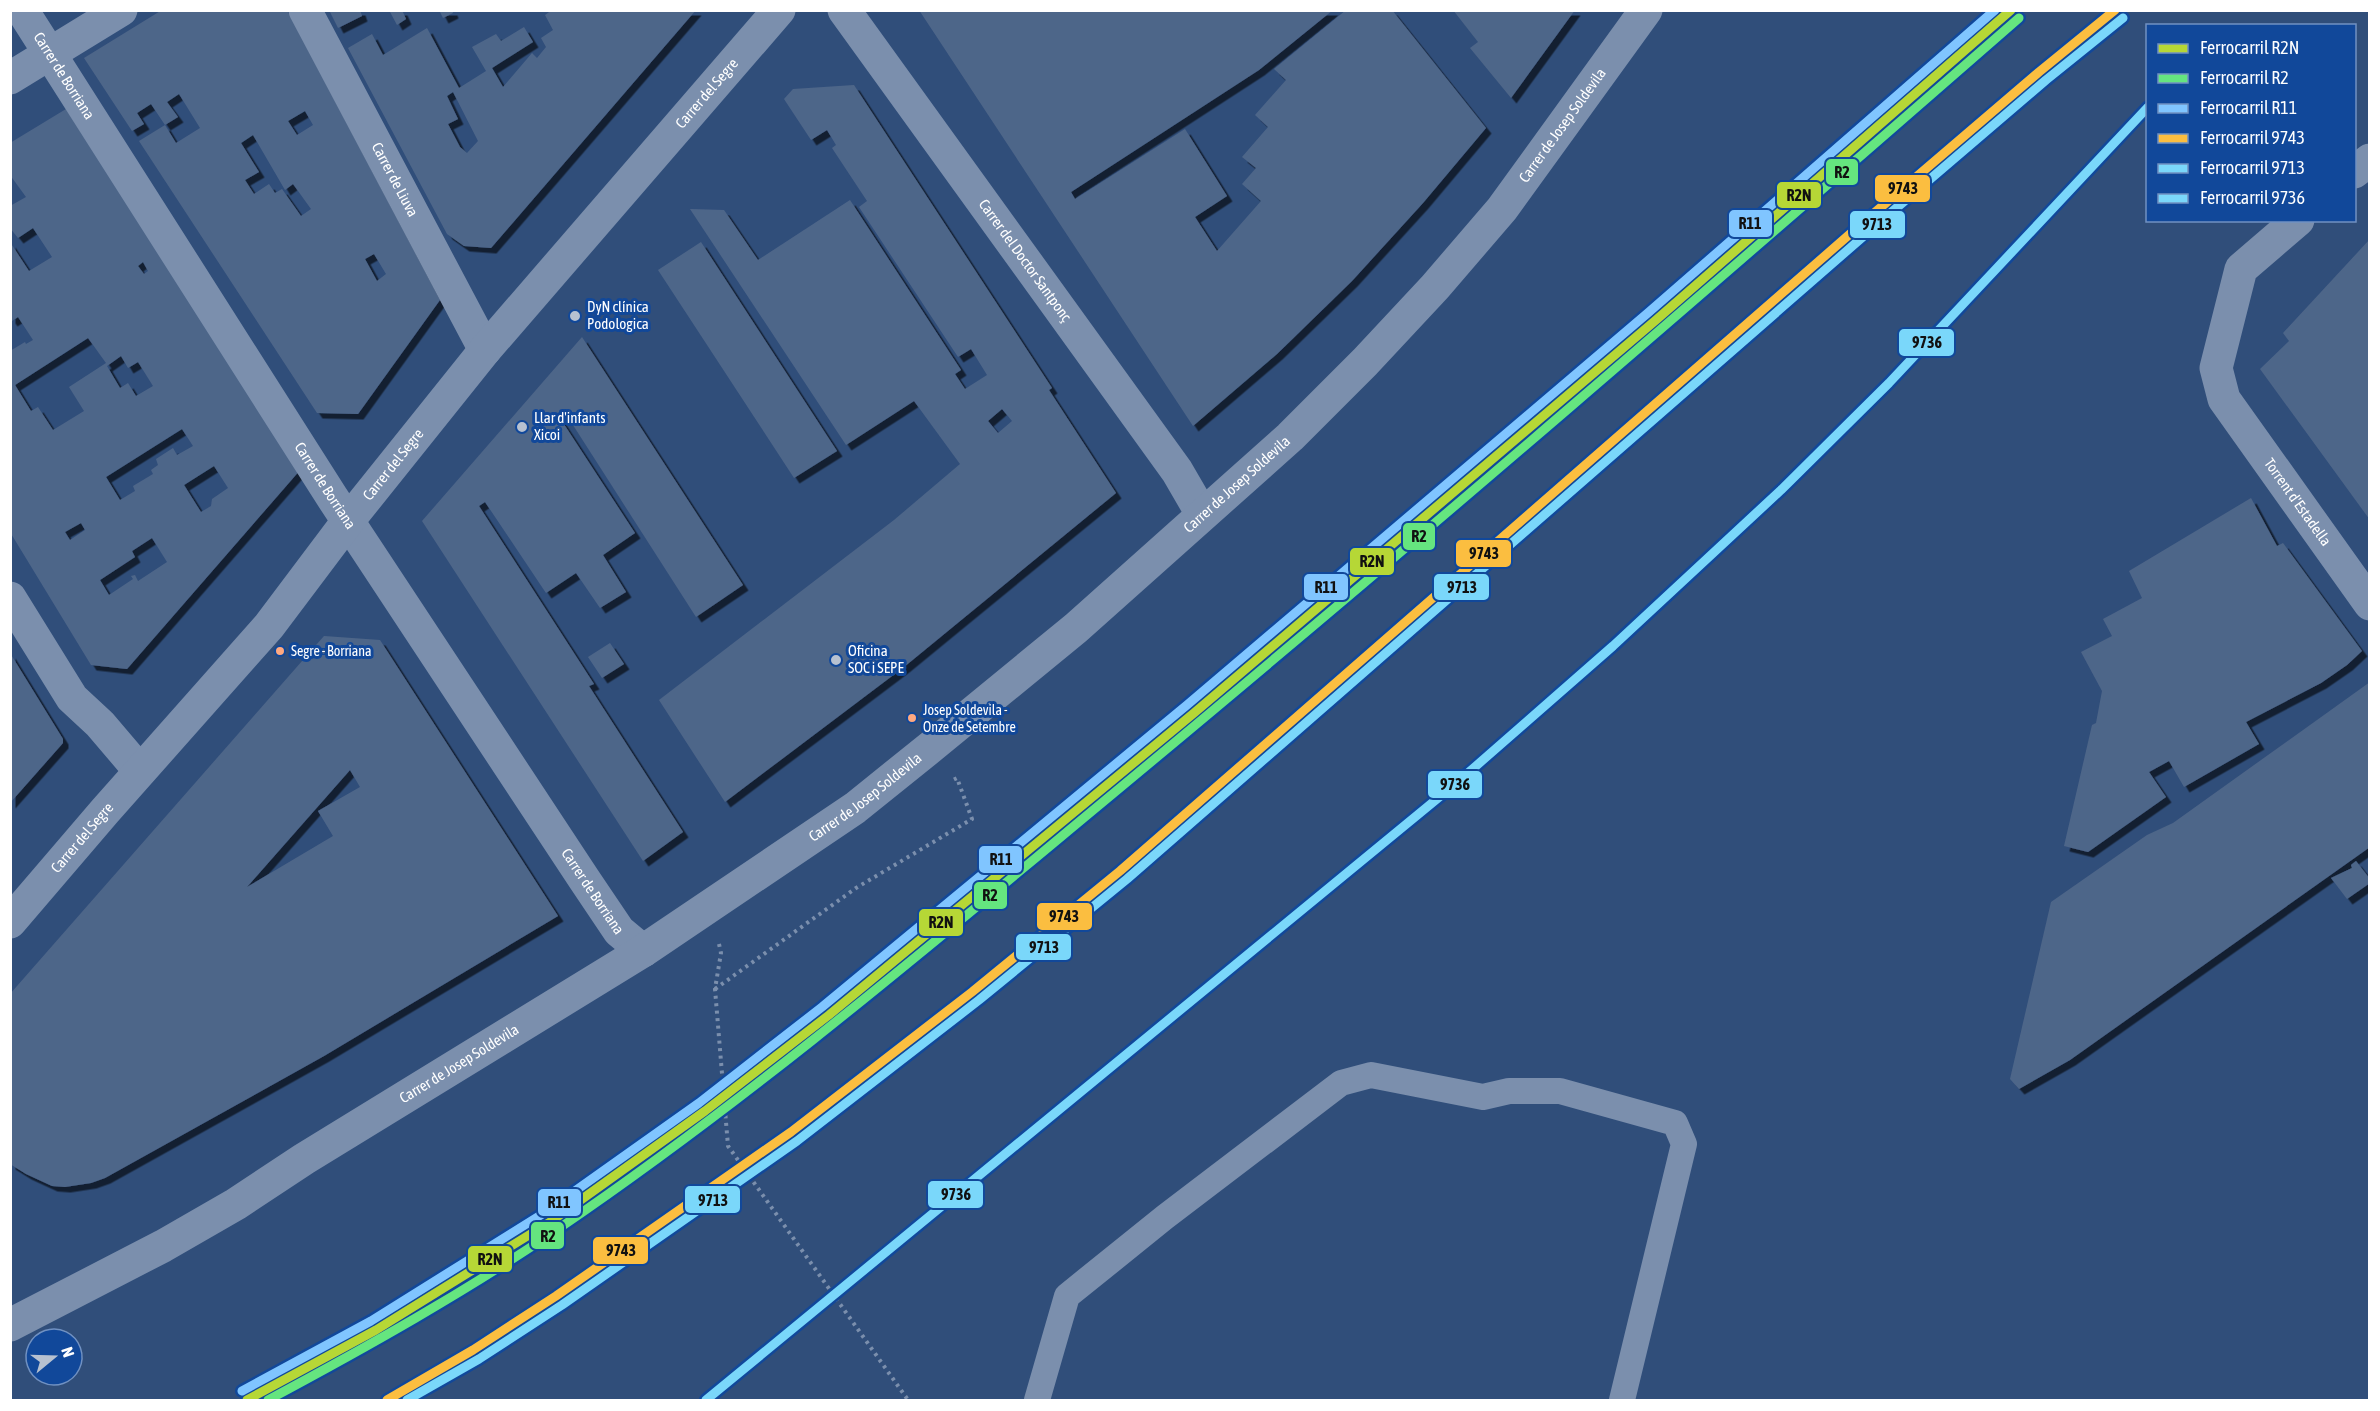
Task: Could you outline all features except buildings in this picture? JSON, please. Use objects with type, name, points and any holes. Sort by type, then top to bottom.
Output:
[{"type":"street","name":"Carrer de Borriana","points":[[22,10],[348,521],[619,931],[643,951]]},
{"type":"street","points":[[10,78],[121,10]]},
{"type":"street","name":"Carrer de Liuva","points":[[305,10],[485,350]]},
{"type":"street","name":"Carrer del Segre","points":[[10,922],[269,626],[348,521],[485,350],[779,10]]},
{"type":"street","name":"Carrer del Doctor Santponç","points":[[844,10],[1177,471],[1202,514]]},
{"type":"street","name":"Carrer de Josep Soldevila","points":[[10,1325],[153,1251],[236,1204],[304,1159],[643,951],[855,808],[1076,628],[1290,437],[1365,362],[1502,209],[1646,10]]},
{"type":"street","points":[[2356,171],[2370,160]]},
{"type":"street","name":"Torrent d'Estadella","points":[[2296,222],[2241,269],[2216,368],[2224,399],[2370,604]]},
{"type":"street","points":[[10,598],[72,698],[100,724],[140,771]]},
{"type":"lane","points":[[1037,1401],[1067,1296],[1165,1217],[1341,1083],[1371,1075],[1483,1097],[1509,1091],[1560,1091],[1675,1123],[1684,1144],[1622,1401]]},
{"type":"path","points":[[714,989],[856,888],[972,819],[957,778],[947,784]]},
{"type":"path","points":[[717,937],[721,953],[714,989],[728,1146],[908,1401]]},
{"type":"rail line","name":"R11","points":[[242,1391],[371,1321],[544,1213],[699,1103],[822,1007],[1187,705],[1649,312],[1995,10]]},
{"type":"rail line","name":"R2N","points":[[247,1400],[376,1330],[550,1222],[705,1111],[829,1015],[1194,713],[1656,320],[2011,10]]},
{"type":"rail line","name":"9743","points":[[387,1400],[473,1350],[556,1296],[791,1132],[972,992],[1120,871],[1866,220],[2115,10]]},
{"type":"rail line","name":"R2","points":[[268,1400],[415,1318],[523,1252],[702,1126],[772,1072],[979,905],[1343,601],[2019,18]]},
{"type":"rail line","name":"9713","points":[[407,1400],[479,1359],[562,1305],[797,1141],[979,1000],[1127,879],[1873,228],[2046,80],[2123,18]]},
{"type":"rail line","name":"9736","points":[[706,1400],[1460,780],[1613,646],[1781,490],[1889,383],[2146,109]]},
{"type":"place","name":"DyN clínica Podologica","points":[[575,316]]},
{"type":"place","name":"Llar d'infants Xicoi","points":[[522,427]]},
{"type":"place","name":"Segre - Borriana","points":[[280,651]]},
{"type":"place","name":"Oficina SOC i SEPE","points":[[836,660]]},
{"type":"place","name":"Josep Soldevila - Onze de Setembre","points":[[912,718]]}]
